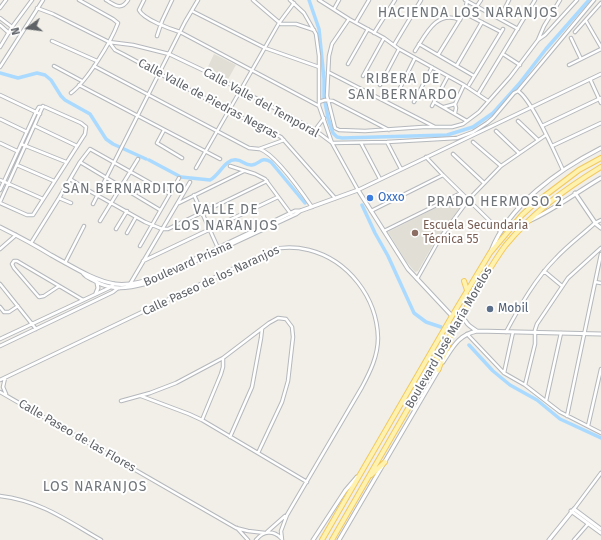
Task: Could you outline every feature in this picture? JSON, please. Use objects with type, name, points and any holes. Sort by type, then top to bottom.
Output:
[{"type":"main road","name":"Boulevard José María Morelos","points":[[321,540],[490,253],[522,215],[566,179],[601,158]]},
{"type":"main road","name":"Boulevard José María Morelos","points":[[332,540],[462,314],[500,254],[536,212],[570,186],[601,167]]},
{"type":"main road","points":[[464,281],[467,290]]},
{"type":"main road","points":[[438,370],[456,326]]},
{"type":"main road","points":[[367,479],[385,462]]},
{"type":"street","points":[[0,8],[6,0]]},
{"type":"street","points":[[0,47],[12,27],[32,0]]},
{"type":"street","points":[[0,67],[42,0]]},
{"type":"street","points":[[70,93],[79,85],[94,66],[109,42],[118,23],[116,20],[79,0]]},
{"type":"street","points":[[106,0],[121,7],[124,6],[128,0]]},
{"type":"street","points":[[144,0],[139,12],[144,16],[161,25],[180,32],[252,71],[319,104]]},
{"type":"street","points":[[157,36],[172,0]]},
{"type":"street","points":[[93,204],[158,74],[198,0]]},
{"type":"street","points":[[253,0],[281,24],[300,25],[314,30]]},
{"type":"street","points":[[290,0],[304,13],[314,30],[318,44],[319,104],[332,142],[446,140],[462,137],[486,123],[496,114],[514,93],[518,91],[594,0]]},
{"type":"street","points":[[319,0],[349,19],[384,38],[399,49],[464,85],[488,101]]},
{"type":"street","points":[[334,10],[339,0]]},
{"type":"street","points":[[356,22],[369,0]]},
{"type":"street","points":[[374,33],[395,0]]},
{"type":"street","points":[[394,45],[421,0]]},
{"type":"street","points":[[438,55],[464,13],[466,0],[518,29]]},
{"type":"street","points":[[477,6],[481,0]]},
{"type":"street","points":[[500,18],[509,0]]},
{"type":"street","points":[[478,94],[535,0]]},
{"type":"street","points":[[349,19],[331,47],[328,72],[326,96],[334,125],[337,130],[365,131],[452,127],[468,121],[479,112],[520,65],[538,40],[544,26],[560,0]]},
{"type":"street","points":[[538,40],[545,35],[577,0]]},
{"type":"street","points":[[196,168],[279,23],[294,3]]},
{"type":"street","points":[[575,32],[601,3]]},
{"type":"street","name":"Calle Valle del Temporal","points":[[37,8],[53,14],[109,42],[133,45],[169,54],[316,130],[332,142],[358,190],[400,258],[417,279],[452,316]]},
{"type":"street","points":[[192,11],[265,48],[319,67]]},
{"type":"street","points":[[464,13],[501,32]]},
{"type":"street","points":[[415,51],[433,23],[450,17],[460,20]]},
{"type":"street","points":[[0,18],[12,27]]},
{"type":"street","points":[[569,65],[601,48],[586,20]]},
{"type":"street","points":[[457,65],[482,22]]},
{"type":"street","points":[[0,25],[9,32]]},
{"type":"street","points":[[348,64],[368,29]]},
{"type":"street","points":[[469,84],[503,29]]},
{"type":"street","points":[[363,76],[384,38]]},
{"type":"street","points":[[571,38],[581,59]]},
{"type":"street","points":[[52,41],[97,61]]},
{"type":"street","name":"Calle Valle de Piedras Negras","points":[[109,42],[118,52],[285,140],[336,199]]},
{"type":"street","points":[[419,44],[474,76]]},
{"type":"street","points":[[380,85],[399,49]]},
{"type":"street","points":[[503,54],[520,65]]},
{"type":"street","points":[[398,92],[415,58]]},
{"type":"street","points":[[54,66],[82,81]]},
{"type":"street","points":[[94,66],[250,148],[264,151],[274,159],[312,207]]},
{"type":"street","points":[[414,102],[432,67]]},
{"type":"street","points":[[328,72],[436,127]]},
{"type":"street","points":[[358,190],[601,74]]},
{"type":"street","points":[[432,106],[448,76]]},
{"type":"street","points":[[590,79],[601,103]]},
{"type":"street","points":[[79,85],[220,159]]},
{"type":"street","points":[[455,113],[455,104],[464,85]]},
{"type":"street","points":[[518,91],[532,107],[563,170]]},
{"type":"street","points":[[0,95],[40,114]]},
{"type":"street","points":[[542,126],[600,98]]},
{"type":"street","points":[[319,104],[327,100],[339,103],[389,130]]},
{"type":"street","points":[[434,102],[468,121]]},
{"type":"street","points":[[443,107],[455,104]]},
{"type":"street","points":[[0,190],[36,112],[41,106]]},
{"type":"street","points":[[41,106],[81,123],[86,127],[86,132],[35,213],[32,215],[27,215],[0,202],[35,126],[40,114],[41,106]]},
{"type":"street","points":[[316,130],[324,118]]},
{"type":"street","points":[[0,120],[27,132]]},
{"type":"street","points":[[518,121],[538,140]]},
{"type":"street","points":[[552,146],[601,123]]},
{"type":"street","points":[[35,126],[77,146]]},
{"type":"street","points":[[164,130],[157,143],[182,158]]},
{"type":"street","points":[[496,131],[519,153]]},
{"type":"street","points":[[417,279],[440,238],[468,199],[501,166],[546,135]]},
{"type":"street","points":[[259,149],[285,140]]},
{"type":"street","points":[[0,142],[18,151]]},
{"type":"street","points":[[361,142],[380,179]]},
{"type":"street","points":[[387,142],[401,169]]},
{"type":"street","points":[[473,142],[501,166]]},
{"type":"street","points":[[21,144],[66,162]]},
{"type":"street","points":[[490,253],[501,232],[520,206],[563,170],[601,148]]},
{"type":"street","points":[[31,243],[60,198],[80,162],[90,149],[170,194]]},
{"type":"street","points":[[453,154],[484,183]]},
{"type":"street","points":[[426,157],[501,232]]},
{"type":"street","points":[[100,222],[138,159]]},
{"type":"street","points":[[80,162],[121,188],[160,210]]},
{"type":"street","points":[[16,165],[54,181]]},
{"type":"street","points":[[230,166],[245,170],[267,181],[291,214]]},
{"type":"street","points":[[177,203],[245,170]]},
{"type":"street","points":[[371,211],[443,175]]},
{"type":"street","points":[[140,246],[179,178]]},
{"type":"street","points":[[528,222],[549,211],[575,193],[601,178]]},
{"type":"street","points":[[70,179],[111,203],[162,229],[168,229],[267,181]]},
{"type":"street","points":[[0,180],[43,199]]},
{"type":"street","points":[[130,284],[190,182]]},
{"type":"street","name":"Boulevard Prisma","points":[[0,346],[113,292],[118,288],[148,283],[291,214],[358,190]]},
{"type":"street","points":[[383,231],[461,193]]},
{"type":"street","points":[[575,193],[595,223],[601,228]]},
{"type":"street","points":[[194,195],[218,249]]},
{"type":"street","points":[[143,261],[278,197]]},
{"type":"street","points":[[60,198],[71,203]]},
{"type":"street","points":[[116,229],[127,211]]},
{"type":"street","points":[[127,233],[136,216]]},
{"type":"street","points":[[506,332],[521,305],[544,271],[564,250],[595,223],[601,220]]},
{"type":"street","points":[[65,263],[84,226]]},
{"type":"street","points":[[0,228],[16,235],[83,272],[97,283],[109,288],[118,288],[120,284]]},
{"type":"street","points":[[0,249],[16,235]]},
{"type":"street","points":[[0,243],[5,245]]},
{"type":"street","name":"Calle Paseo de los Naranjos","points":[[0,380],[272,250],[289,247],[312,251],[337,262],[356,280],[369,301],[374,313],[378,338],[377,349],[370,372],[287,515],[281,531],[282,540]]},
{"type":"street","points":[[525,385],[535,344],[537,324],[562,286],[576,270],[601,248]]},
{"type":"street","name":"Boulevard Prisma","points":[[83,272],[105,282],[114,284],[130,284],[152,279],[218,249]]},
{"type":"street","points":[[567,416],[601,254]]},
{"type":"street","points":[[59,286],[44,296],[39,297],[12,264],[14,261],[17,261],[83,300]]},
{"type":"street","points":[[544,271],[562,286]]},
{"type":"street","points":[[595,282],[601,283]]},
{"type":"street","points":[[96,293],[98,288],[97,283]]},
{"type":"street","points":[[0,284],[36,329]]},
{"type":"street","points":[[0,339],[109,288],[114,284]]},
{"type":"street","points":[[0,307],[4,312],[6,312],[18,306]]},
{"type":"street","points":[[462,314],[465,322],[477,331]]},
{"type":"street","points":[[121,401],[166,388],[223,358],[262,328],[278,318],[286,319],[292,326],[293,337],[285,392],[282,402],[258,453]]},
{"type":"street","points":[[230,437],[252,387],[262,328]]},
{"type":"street","name":"Boulevard José María Morelos","points":[[339,540],[438,370],[459,339],[466,334],[477,331],[601,334]]},
{"type":"street","points":[[504,373],[513,332]]},
{"type":"street","points":[[546,401],[561,333]]},
{"type":"street","points":[[466,334],[504,373],[525,385],[567,416],[601,432]]},
{"type":"street","points":[[202,420],[222,374],[223,358]]},
{"type":"street","points":[[588,426],[601,369]]},
{"type":"street","points":[[5,378],[3,387],[4,392],[8,396]]},
{"type":"street","name":"Calle Paseo de las Flores","points":[[0,392],[236,528],[248,540]]},
{"type":"street","points":[[141,396],[202,420],[307,482]]},
{"type":"street","points":[[549,540],[601,473]]},
{"type":"street","points":[[313,540],[345,491],[360,474]]},
{"type":"street","points":[[0,496],[19,499],[43,507],[101,540]]},
{"type":"street","points":[[573,510],[588,524],[601,533]]},
{"type":"street","points":[[573,510],[601,529]]},
{"type":"street","name":"Calle Paseo de los Naranjos","points":[[256,540],[287,515]]},
{"type":"street","points":[[576,539],[588,524]]},
{"type":"street","name":"Calle Paseo de las Flores","points":[[236,528],[266,533]]},
{"type":"street","points":[[266,533],[274,533],[282,540]]},
{"type":"shaded area","points":[[214,54],[236,65],[227,81],[206,71]]},
{"type":"shaded area","name":"Escuela Secundaria Técnica 55","points":[[459,196],[464,202],[434,243],[418,271],[415,272],[406,261],[388,232]]},
{"type":"waterway","points":[[309,0],[319,29],[324,79],[324,97],[328,118],[333,133],[337,137],[342,138],[447,135],[473,127],[493,113],[589,0]]},
{"type":"waterway","points":[[0,73],[18,78],[37,73],[45,75],[51,80],[65,100],[90,114],[106,139],[113,144],[146,159]]},
{"type":"waterway","points":[[149,160],[179,176]]},
{"type":"waterway","points":[[181,177],[210,180],[214,178],[226,164],[233,160],[239,160],[250,165],[263,160],[268,160],[305,203]]},
{"type":"waterway","points":[[362,205],[388,256],[414,313],[426,322],[441,327]]},
{"type":"waterway","points":[[469,345],[493,371],[510,385],[537,400],[560,419],[601,438]]},
{"type":"place","name":"Oxxo","points":[[370,198]]},
{"type":"place","name":"Escuela Secundaria Técnica 55","points":[[415,233]]},
{"type":"place","name":"Mobil","points":[[490,309]]},
{"type":"district","name":"HACIENDA LOS NARANJOS","points":[[468,13]]},
{"type":"district","name":"RIBERA DE SAN BERNARDO","points":[[403,88]]},
{"type":"district","name":"SAN BERNARDITO","points":[[124,189]]},
{"type":"district","name":"PRADO HERMOSO 2","points":[[495,202]]},
{"type":"district","name":"VALLE DE LOS NARANJOS","points":[[226,218]]},
{"type":"district","name":"LOS NARANJOS","points":[[95,487]]}]
